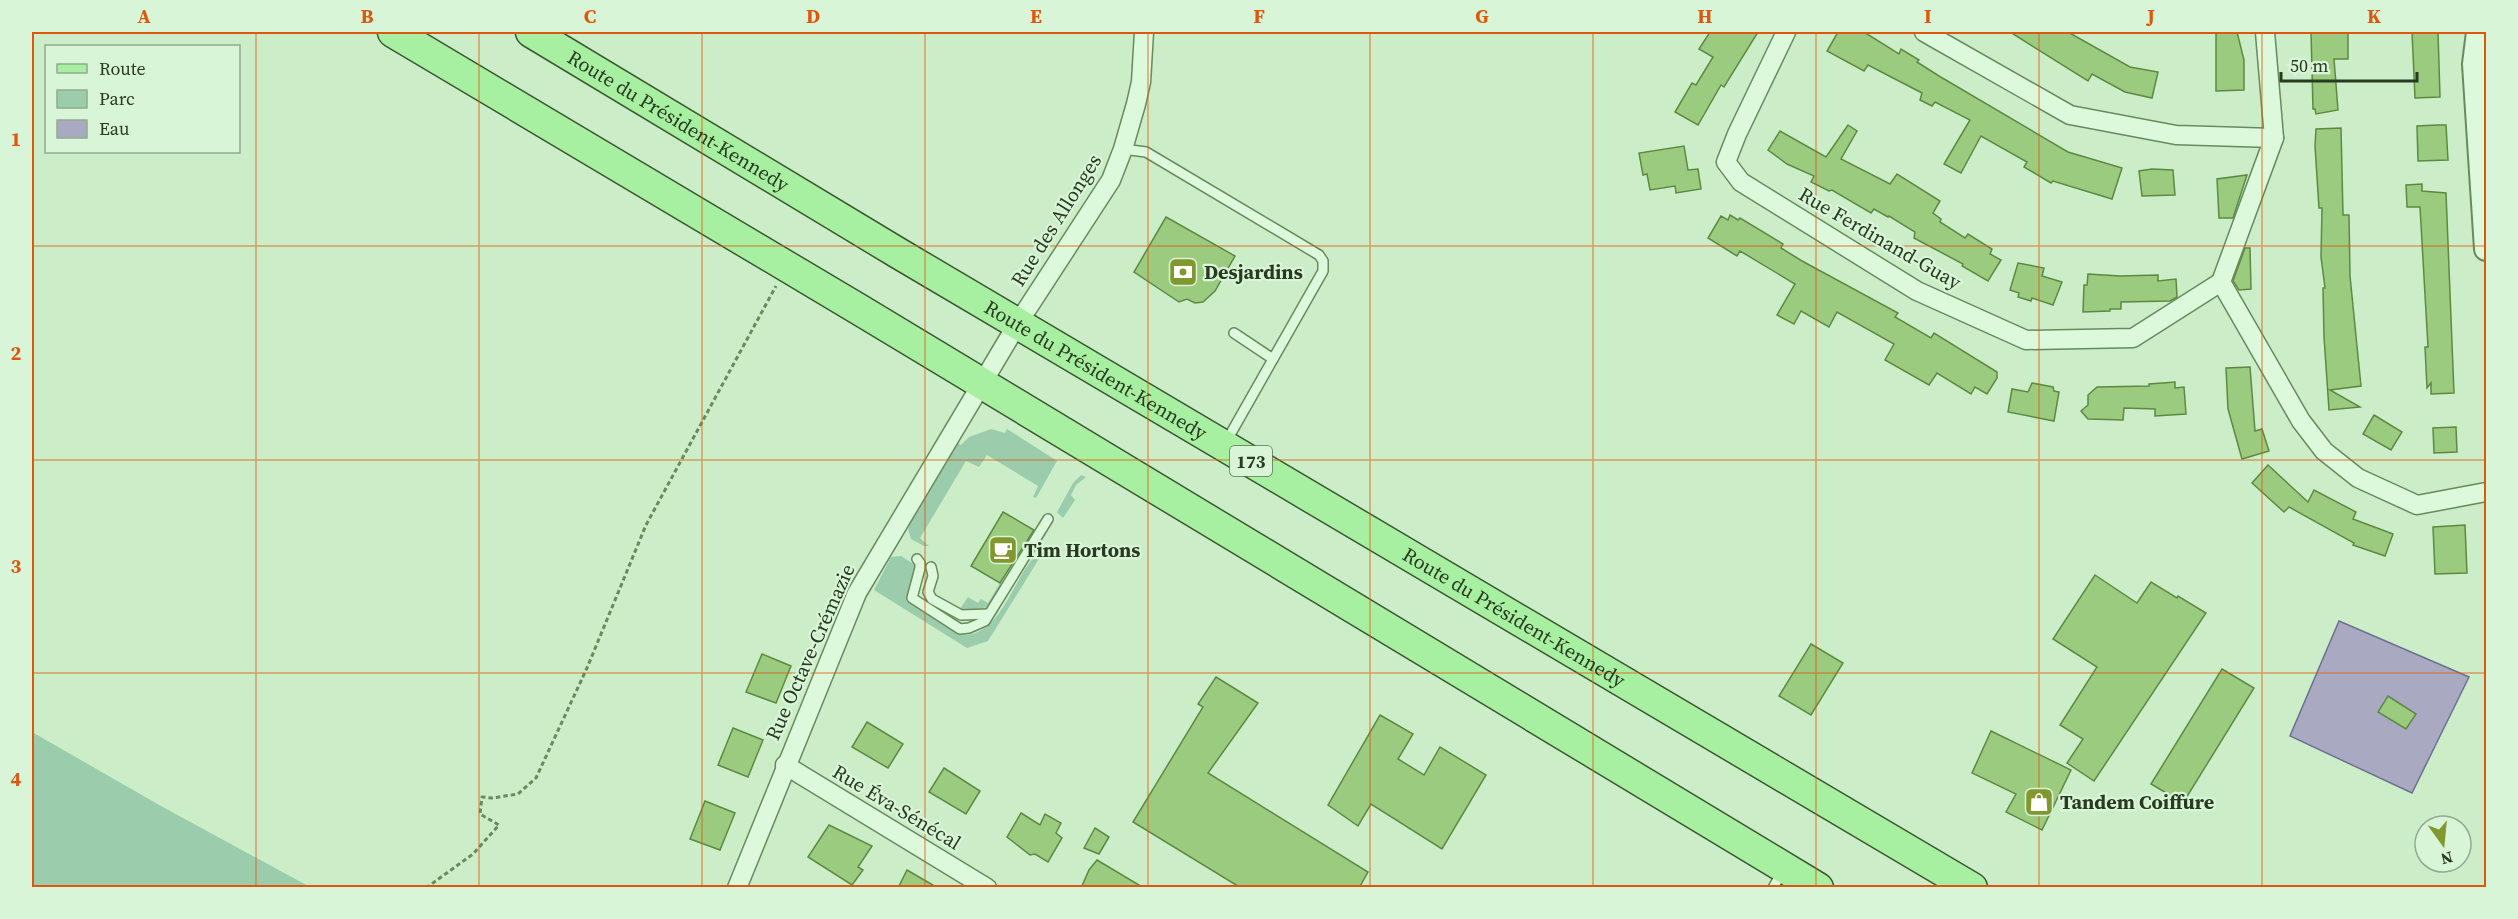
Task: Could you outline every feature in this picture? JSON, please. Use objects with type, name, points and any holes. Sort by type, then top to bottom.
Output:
[{"type":"main road","points":[[393,32],[982,383],[1778,877],[1818,888]]},
{"type":"main road","name":"Route du Président-Kennedy","points":[[531,32],[1972,888]]},
{"type":"street","name":"Rue des Allonges","points":[[982,383],[1111,180],[1124,149],[1141,82],[1144,32]]},
{"type":"street","name":"Rue Ferdinand-Guay","points":[[1786,32],[1726,162],[1741,182],[1917,291],[2026,340],[2133,338],[2221,282]]},
{"type":"street","points":[[1924,32],[2070,115],[2176,135],[2274,138]]},
{"type":"street","points":[[2265,32],[2274,138],[2221,282],[2301,421],[2324,451],[2349,471],[2358,478],[2417,505],[2487,492]]},
{"type":"street","points":[[2478,32],[2474,64],[2487,249]]},
{"type":"street","name":"Rue Octave-Crémazie","points":[[737,888],[856,593],[982,383]]},
{"type":"street","name":"Rue Éva-Sénécal","points":[[785,765],[987,888]]},
{"type":"lane","points":[[1124,149],[1146,152],[1319,255],[1323,261],[1323,271],[1224,445]]},
{"type":"lane","points":[[1234,333],[1273,359]]},
{"type":"lane","points":[[917,559],[920,568],[912,593],[915,602],[960,629],[979,625],[990,614],[1048,519]]},
{"type":"lane","points":[[931,567],[933,571],[928,592],[932,599],[961,615],[990,614]]},
{"type":"path","points":[[426,888],[473,854],[499,825],[480,814],[482,797],[492,798],[518,794],[536,778],[587,668],[646,525],[787,266]]},
{"type":"green space","points":[[991,429],[1005,433],[1007,429],[1057,461],[1036,498],[1033,497],[1038,486],[987,455],[979,467],[966,461],[920,538],[929,546],[924,546],[911,539],[908,529],[910,524],[958,443],[961,445],[969,437]]},
{"type":"green space","points":[[1081,475],[1086,477],[1076,485],[1071,495],[1075,500],[1063,518],[1057,512],[1073,483]]},
{"type":"green space","points":[[1037,554],[1042,554],[988,641],[967,648],[874,590],[891,557],[901,556],[917,566],[906,601],[958,634],[972,634],[985,628],[995,618],[1028,564]]},
{"type":"green space","points":[[1000,583],[1004,586],[988,607],[966,611],[960,609],[968,597],[978,603],[981,599],[988,603]]},
{"type":"green space","points":[[32,732],[161,806],[310,887],[32,887]]},
{"type":"water","points":[[2339,621],[2469,677],[2412,793],[2290,736]]},
{"type":"building","points":[[1710,32],[1758,32],[1724,87],[1721,85],[1698,125],[1675,112],[1692,83],[1696,85],[1713,57],[1699,49]]},
{"type":"building","points":[[1838,32],[1864,32],[1899,54],[1901,49],[1939,76],[2068,152],[2122,168],[2112,199],[2053,181],[2051,183],[2024,167],[2027,162],[1981,136],[1961,173],[1944,164],[1970,120],[1935,102],[1932,106],[1920,100],[1922,93],[1868,65],[1864,71],[1827,51]]},
{"type":"building","points":[[2010,32],[2068,32],[2130,67],[2158,72],[2152,98],[2125,92],[2092,74],[2088,81]]},
{"type":"building","points":[[2216,32],[2237,32],[2244,60],[2244,90],[2216,91]]},
{"type":"building","points":[[2311,32],[2348,32],[2348,59],[2334,59],[2338,110],[2316,114],[2313,109]]},
{"type":"building","points":[[2412,32],[2438,32],[2440,97],[2415,98]]},
{"type":"building","points":[[1848,125],[1857,131],[1841,159],[1890,184],[1897,174],[1940,201],[1933,213],[1941,219],[1940,222],[1965,238],[1968,234],[1992,249],[1990,254],[2001,260],[1988,281],[1962,266],[1963,264],[1914,238],[1915,232],[1889,216],[1874,209],[1871,213],[1832,190],[1829,191],[1811,182],[1814,176],[1787,164],[1768,150],[1780,131],[1826,157]]},
{"type":"building","points":[[2446,125],[2448,160],[2418,161],[2417,126]]},
{"type":"building","points":[[2341,128],[2343,215],[2349,215],[2350,276],[2361,386],[2330,390],[2360,407],[2329,410],[2324,337],[2323,288],[2325,288],[2321,257],[2322,208],[2319,208],[2315,146],[2316,129]]},
{"type":"building","points":[[1684,146],[1688,170],[1698,169],[1701,189],[1676,193],[1675,186],[1650,190],[1647,174],[1643,175],[1639,153]]},
{"type":"building","points":[[2173,170],[2175,195],[2142,196],[2139,171]]},
{"type":"building","points":[[2247,175],[2233,218],[2219,218],[2217,179]]},
{"type":"building","points":[[2422,184],[2422,191],[2446,193],[2454,393],[2431,394],[2431,383],[2427,388],[2425,347],[2428,347],[2420,207],[2407,207],[2406,185]]},
{"type":"building","points":[[1730,215],[1738,220],[1740,218],[1783,244],[1781,248],[1802,261],[1898,313],[1895,317],[1931,338],[1934,333],[1997,372],[1997,378],[1987,394],[1975,387],[1971,394],[1937,373],[1929,385],[1885,360],[1894,344],[1837,312],[1829,327],[1801,311],[1794,324],[1777,315],[1795,284],[1740,251],[1737,256],[1708,238],[1721,216],[1728,220]]},
{"type":"building","points":[[1166,217],[1235,256],[1215,291],[1203,302],[1195,303],[1187,299],[1179,302],[1134,272]]},
{"type":"building","points":[[2245,248],[2250,248],[2251,289],[2239,290],[2233,281]]},
{"type":"building","points":[[2018,263],[2044,268],[2042,276],[2062,282],[2053,305],[2032,298],[2031,301],[2018,297],[2019,293],[2010,290]]},
{"type":"building","points":[[2088,274],[2158,275],[2158,281],[2176,279],[2177,297],[2170,301],[2121,302],[2121,309],[2083,312],[2084,285],[2087,285]]},
{"type":"building","points":[[2250,367],[2255,431],[2262,429],[2269,451],[2242,459],[2228,409],[2226,368]]},
{"type":"building","points":[[2175,382],[2175,388],[2184,387],[2186,414],[2155,416],[2155,409],[2124,408],[2123,420],[2088,419],[2081,411],[2088,405],[2088,395],[2097,387],[2149,386],[2149,384]]},
{"type":"building","points":[[2032,383],[2053,387],[2054,391],[2059,392],[2054,421],[2008,412],[2012,389],[2028,392]]},
{"type":"building","points":[[2374,415],[2402,432],[2391,450],[2363,434]]},
{"type":"building","points":[[2456,427],[2457,452],[2434,453],[2433,428]]},
{"type":"building","points":[[2268,465],[2308,502],[2314,490],[2356,512],[2353,519],[2393,534],[2385,556],[2353,545],[2354,543],[2289,507],[2284,512],[2252,483]]},
{"type":"building","points":[[1003,512],[1034,530],[1000,583],[971,566]]},
{"type":"building","points":[[2465,525],[2467,573],[2435,574],[2433,527]]},
{"type":"building","points":[[2095,575],[2137,603],[2151,582],[2206,613],[2094,781],[2067,763],[2083,739],[2060,725],[2097,667],[2053,639]]},
{"type":"building","points":[[1811,644],[1843,663],[1811,715],[1779,696]]},
{"type":"building","points":[[762,654],[791,666],[776,703],[746,692]]},
{"type":"building","points":[[2222,669],[2254,688],[2183,803],[2151,784]]},
{"type":"building","points":[[1216,677],[1258,703],[1208,773],[1368,872],[1359,888],[1241,888],[1133,822],[1203,707],[1198,704]]},
{"type":"building","points":[[2388,696],[2416,714],[2406,729],[2378,712]]},
{"type":"building","points":[[1380,715],[1413,734],[1398,759],[1424,775],[1440,747],[1486,775],[1442,849],[1371,804],[1358,826],[1328,805]]},
{"type":"building","points":[[867,722],[903,744],[888,768],[852,747]]},
{"type":"building","points":[[733,728],[763,740],[748,777],[718,765]]},
{"type":"building","points":[[1991,731],[2071,770],[2042,830],[2006,812],[2016,794],[1972,773]]},
{"type":"building","points":[[944,768],[980,791],[966,814],[929,792]]},
{"type":"building","points":[[705,801],[735,813],[720,850],[690,839]]},
{"type":"building","points":[[1021,813],[1040,825],[1045,814],[1061,823],[1056,833],[1062,838],[1048,862],[1035,854],[1030,855],[1007,837]]},
{"type":"building","points":[[829,825],[872,846],[858,867],[863,870],[852,885],[808,857]]},
{"type":"building","points":[[1095,828],[1109,837],[1099,854],[1084,848]]},
{"type":"building","points":[[1097,860],[1144,888],[1081,888],[1089,870]]},
{"type":"building","points":[[907,870],[938,888],[898,888]]},
{"type":"place","name":"Desjardins","points":[[1183,272]]},
{"type":"place","name":"Tim Hortons","points":[[1003,550]]},
{"type":"place","name":"Tandem Coiffure","points":[[2039,802]]}]
